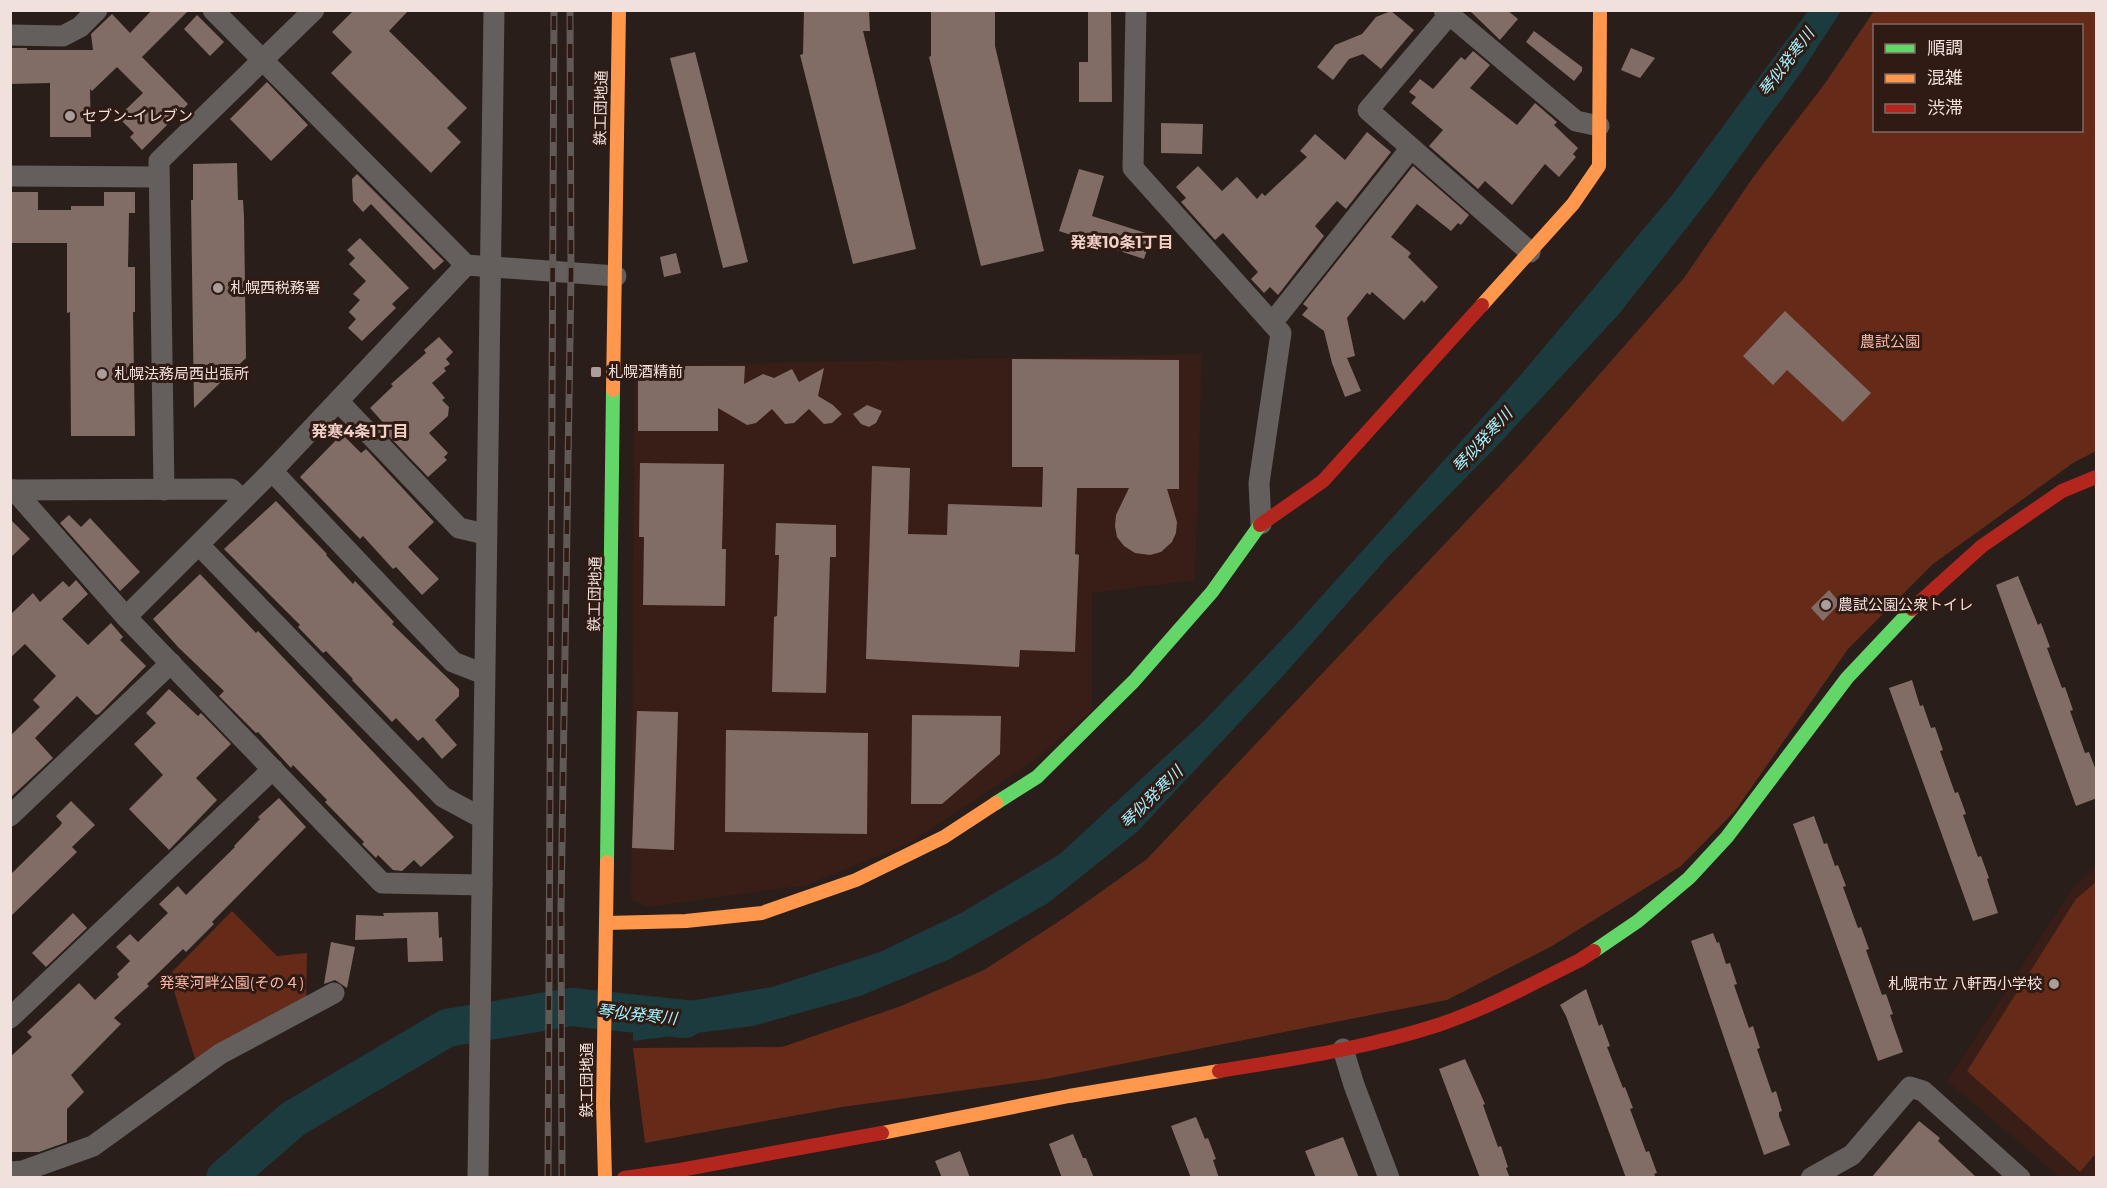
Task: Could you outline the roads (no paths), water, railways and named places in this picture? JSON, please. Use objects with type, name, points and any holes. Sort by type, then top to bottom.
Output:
[{"type":"street","points":[[10,35],[63,36],[80,27],[97,10]]},
{"type":"street","points":[[213,10],[466,265],[616,276]]},
{"type":"street","points":[[164,490],[159,161],[314,10]]},
{"type":"street","points":[[478,1178],[485,534],[494,10]]},
{"type":"street","name":"鉄工団地通","points":[[605,1178],[603,1104],[619,10]]},
{"type":"street","points":[[1136,10],[1133,168],[1281,333],[1259,483],[1261,524]]},
{"type":"street","points":[[606,923],[686,921],[762,913],[856,880],[944,837],[1037,777],[1118,697],[1212,592],[1261,524],[1323,481],[1573,204],[1599,166],[1600,10]]},
{"type":"street","points":[[1530,252],[1368,110],[1446,13],[1576,121],[1599,126]]},
{"type":"street","points":[[1272,323],[1411,148]]},
{"type":"street","points":[[10,176],[159,177]]},
{"type":"street","points":[[126,617],[272,471],[466,265]]},
{"type":"street","points":[[338,401],[459,528],[485,534]]},
{"type":"street","points":[[272,471],[453,662],[484,674]]},
{"type":"street","points":[[624,1178],[680,1170],[930,1124],[1069,1096],[1343,1049],[1438,1025],[1491,1005],[1580,960],[1638,921],[1689,878],[1727,837],[1847,678],[1905,615],[1982,546],[2062,491],[2097,477]]},
{"type":"street","points":[[12,490],[231,489],[242,500]]},
{"type":"street","points":[[12,490],[126,617],[382,883],[482,885]]},
{"type":"street","points":[[199,545],[443,797],[482,818]]},
{"type":"street","points":[[10,816],[171,663]]},
{"type":"street","points":[[10,1018],[273,769]]},
{"type":"street","points":[[10,1172],[23,1171],[93,1146],[220,1054],[334,993]]},
{"type":"street","points":[[1343,1049],[1389,1178]]},
{"type":"street","points":[[1811,1178],[1842,1171],[1852,1155],[1910,1087],[1923,1091],[2020,1178]]},
{"type":"water","points":[[1808,11],[1841,11],[1802,71],[1710,198],[1619,314],[1497,446],[1388,557],[1282,677],[1138,831],[1048,903],[950,959],[860,996],[753,1026],[633,1041],[633,1006],[696,1000],[772,987],[880,952],[961,913],[1060,854],[1204,721],[1293,628],[1519,377],[1673,194]]},
{"type":"waterway","name":"琴似発寒川","points":[[225,1178],[293,1119],[447,1028],[572,1007],[685,1019]]},
{"type":"railway","points":[[548,1178],[554,10]]},
{"type":"railway","points":[[562,1178],[561,906],[571,273],[570,10]]},
{"type":"place","name":"セブン-イレブン","points":[[70,116]]},
{"type":"place","name":"札幌西税務署","points":[[218,288]]},
{"type":"place","name":"札幌酒精前","points":[[596,372]]},
{"type":"place","name":"札幌法務局西出張所","points":[[102,374]]},
{"type":"place","name":"農試公園公衆トイレ","points":[[1826,605]]},
{"type":"place","name":"札幌市立 八軒西小学校","points":[[2054,984]]},
{"type":"district","name":"発寒10条1丁目","points":[[1122,242]]},
{"type":"district","name":"発寒4条1丁目","points":[[360,431]]},
{"type":"park label","name":"農試公園","points":[[1890,342]]},
{"type":"park label","name":"発寒河畔公園(その４)","points":[[232,983]]}]
